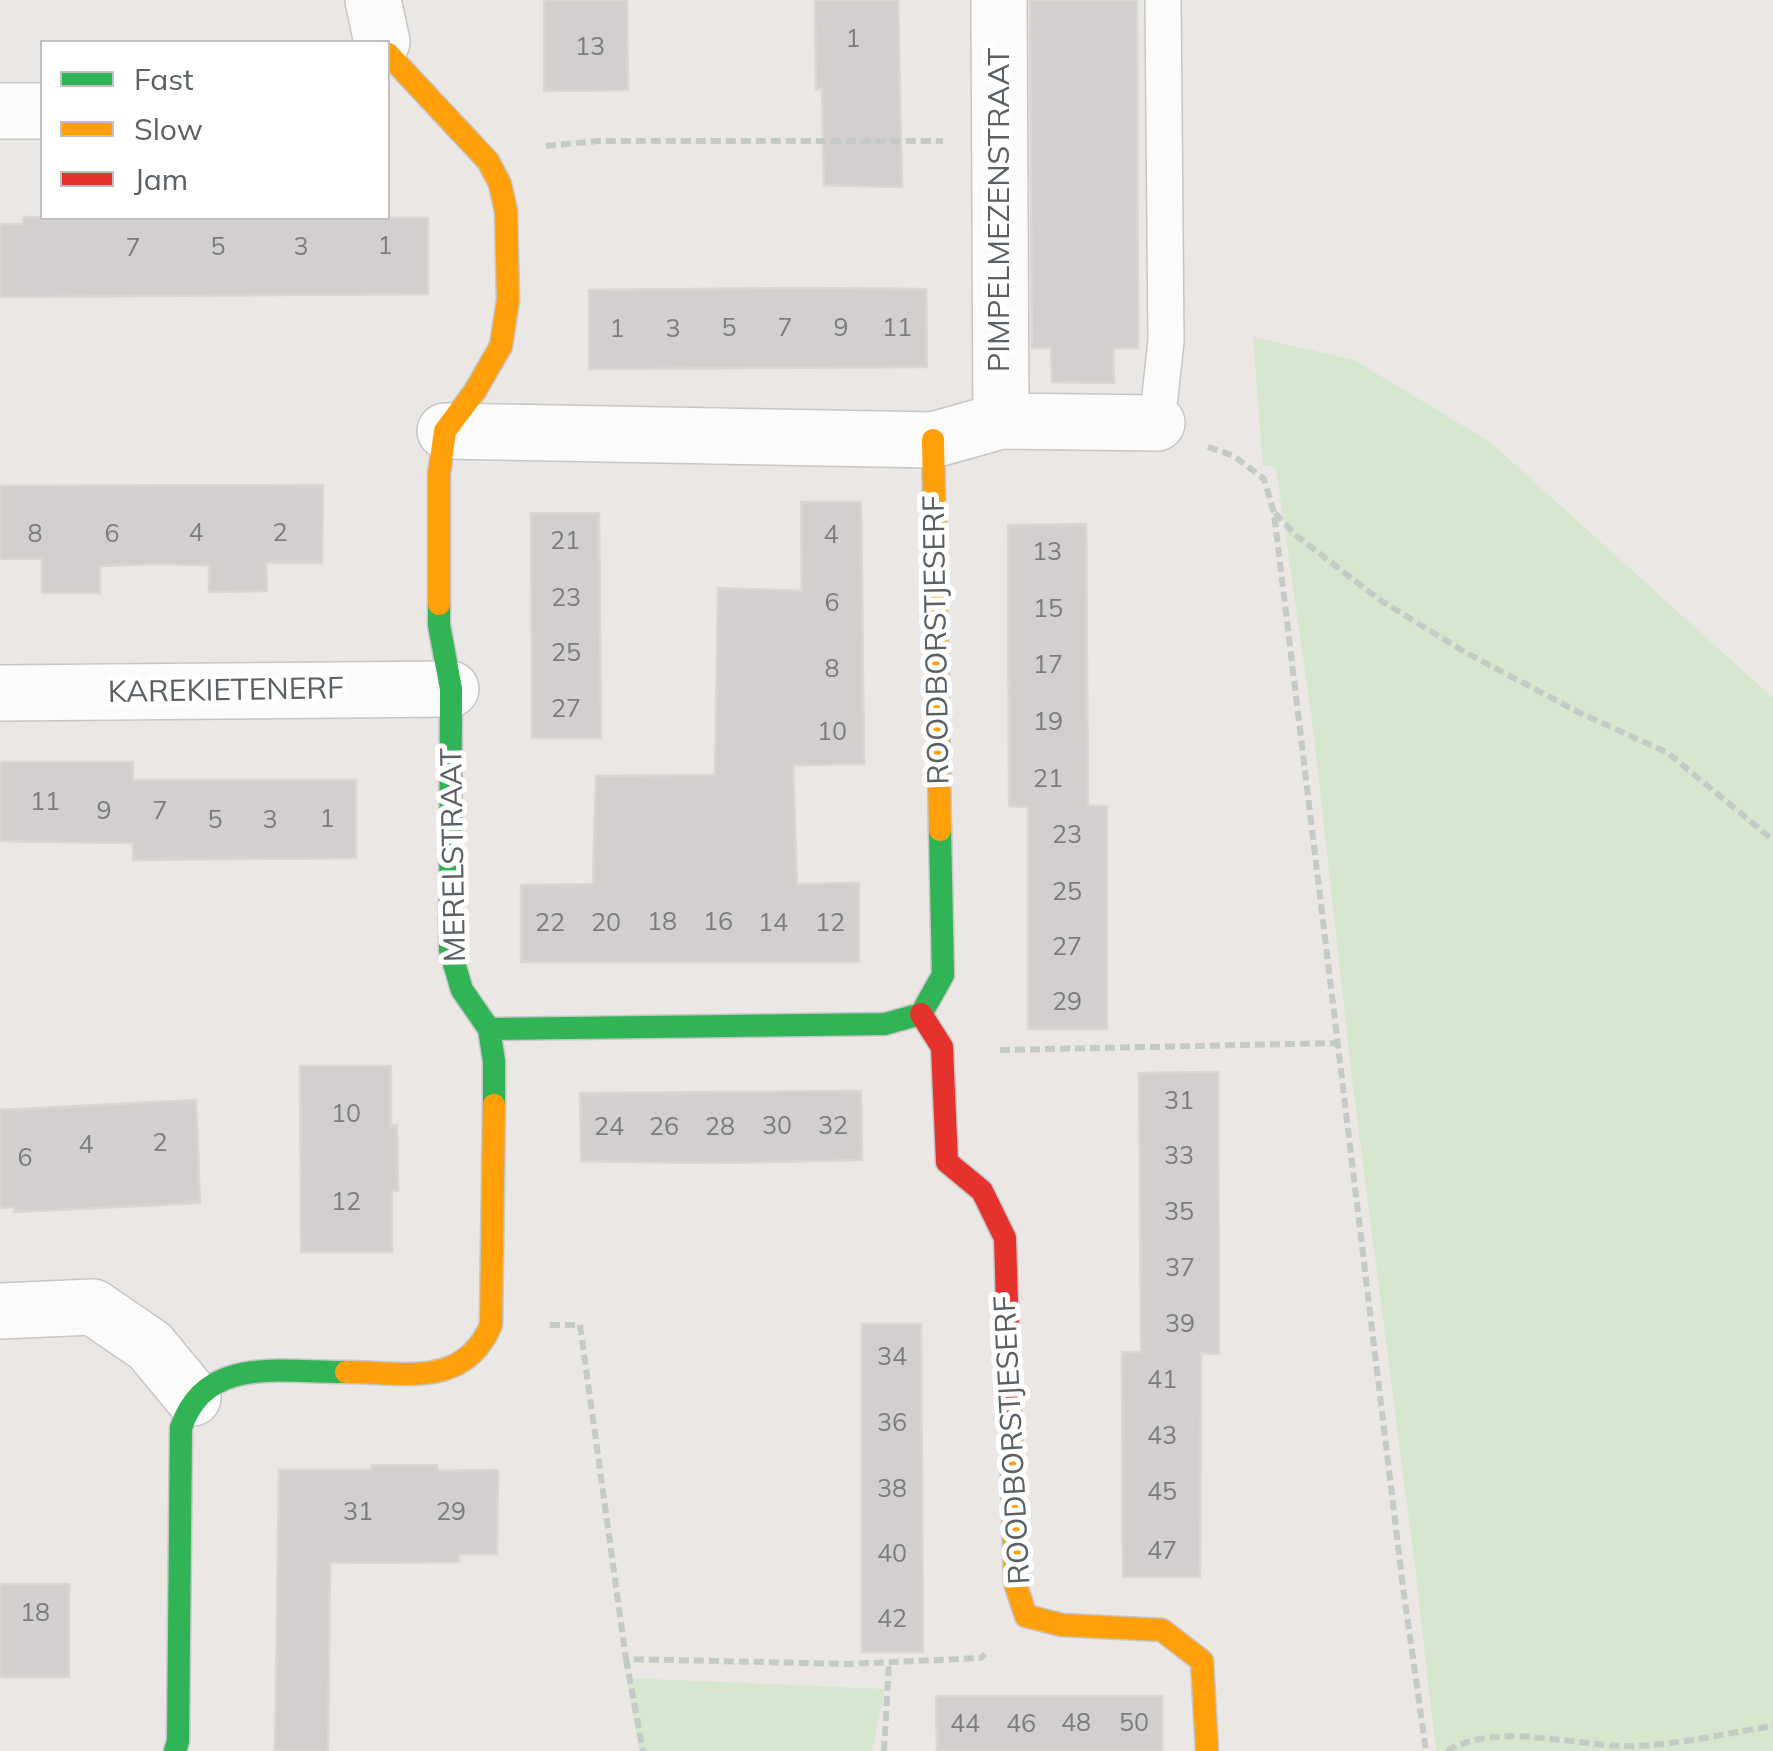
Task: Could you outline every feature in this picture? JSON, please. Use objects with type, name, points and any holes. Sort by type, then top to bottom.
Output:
[{"type":"street","name":"MERELSTRAAT","points":[[374,0],[384,40]]},
{"type":"street","name":"PIMPELMEZENSTRAAT","points":[[999,0],[1001,420]]},
{"type":"street","name":"MERELSTRAAT","points":[[390,60],[488,161],[504,198],[507,317],[501,346],[486,375],[445,430],[439,474],[439,626],[451,689],[450,950],[462,990],[489,1029],[494,1061],[491,1325]]},
{"type":"street","points":[[0,111],[40,111]]},
{"type":"street","points":[[445,430],[933,440],[1001,420],[1157,423]]},
{"type":"street","name":"ROODBORSTJESERF","points":[[920,1014],[943,975],[933,440]]},
{"type":"street","name":"KAREKIETENERF","points":[[0,693],[451,689]]},
{"type":"street","points":[[489,1029],[885,1024],[920,1014],[942,1048]]},
{"type":"street","name":"ROODBORSTJESERF","points":[[942,1048],[947,1162],[982,1190],[1005,1238],[1015,1583],[1026,1616],[1062,1625],[1162,1630],[1202,1661],[1207,1751]]},
{"type":"street","points":[[0,1311],[92,1307],[150,1346],[193,1398]]},
{"type":"street","points":[[175,1751],[180,1428],[193,1398],[220,1377],[242,1373],[442,1372],[462,1366],[474,1356],[491,1325]]},
{"type":"lane","points":[[1157,423],[1166,341],[1164,0]]},
{"type":"path","points":[[488,161],[532,147],[598,140],[1000,143]]},
{"type":"path","points":[[1157,423],[1203,446],[1234,456],[1264,479],[1274,512],[1426,1751]]},
{"type":"path","points":[[1274,512],[1297,536],[1380,600],[1446,641],[1578,712],[1668,753],[1773,840]]},
{"type":"path","points":[[942,1048],[1339,1043]]},
{"type":"path","points":[[491,1325],[580,1325],[626,1659],[643,1751]]},
{"type":"path","points":[[626,1659],[712,1663],[981,1658],[1026,1616]]},
{"type":"path","points":[[884,1751],[890,1662]]},
{"type":"path","points":[[1447,1751],[1474,1741],[1514,1737],[1630,1746],[1773,1726]]},
{"type":"green space","points":[[1253,337],[1354,360],[1490,442],[1773,698],[1773,1751],[1436,1751],[1353,1086],[1314,735],[1276,467],[1263,465]]},
{"type":"green space","points":[[627,1678],[885,1689],[872,1751],[639,1751]]},
{"type":"building","points":[[544,0],[627,0],[628,90],[544,91]]},
{"type":"building","points":[[815,0],[898,0],[902,187],[824,185],[822,89],[816,89]]},
{"type":"building","points":[[1030,0],[1137,0],[1138,348],[1113,348],[1114,383],[1052,382],[1051,348],[1032,348]]},
{"type":"building","points":[[24,217],[428,218],[428,294],[0,297],[0,224],[23,224]]},
{"type":"building","points":[[926,289],[927,367],[589,369],[589,290]]},
{"type":"building","points":[[323,485],[322,563],[266,563],[267,591],[209,592],[209,565],[154,564],[100,566],[100,593],[42,593],[42,559],[0,559],[0,486]]},
{"type":"building","points":[[801,502],[861,502],[864,764],[793,765],[797,884],[859,883],[859,962],[521,962],[521,885],[593,884],[596,776],[715,775],[718,588],[802,591]]},
{"type":"building","points":[[531,513],[599,513],[601,738],[532,738]]},
{"type":"building","points":[[1086,524],[1088,806],[1107,806],[1107,1029],[1028,1029],[1028,807],[1009,806],[1008,525]]},
{"type":"building","points":[[0,762],[133,762],[133,780],[356,780],[356,858],[133,860],[133,843],[0,841]]},
{"type":"building","points":[[300,1066],[391,1066],[391,1126],[397,1125],[398,1191],[392,1191],[392,1252],[301,1252]]},
{"type":"building","points":[[1218,1072],[1219,1354],[1201,1353],[1200,1577],[1123,1577],[1122,1352],[1141,1352],[1139,1073]]},
{"type":"building","points":[[861,1091],[862,1160],[581,1161],[580,1093]]},
{"type":"building","points":[[196,1100],[200,1203],[14,1212],[15,1207],[0,1208],[0,1110]]},
{"type":"building","points":[[862,1324],[921,1324],[923,1652],[862,1652]]},
{"type":"building","points":[[372,1465],[437,1465],[438,1471],[498,1470],[497,1554],[458,1554],[459,1562],[330,1563],[328,1751],[275,1751],[279,1470],[371,1470]]},
{"type":"building","points":[[0,1584],[69,1584],[69,1677],[0,1677]]},
{"type":"building","points":[[936,1696],[1162,1696],[1162,1751],[937,1751]]},
{"type":"traffic: fast","points":[[439,604],[451,689],[450,950],[462,990],[489,1029],[494,1105]]},
{"type":"traffic: fast","points":[[489,1029],[885,1024],[921,1014],[943,975],[940,830]]},
{"type":"traffic: fast","points":[[175,1751],[181,1428],[192,1404],[208,1388],[227,1378],[272,1371],[346,1372]]},
{"type":"traffic: slow","points":[[390,56],[488,161],[500,184],[506,211],[508,300],[501,346],[475,391],[445,431],[439,474],[439,604]]},
{"type":"traffic: slow","points":[[933,440],[940,830]]},
{"type":"traffic: slow","points":[[346,1372],[410,1374],[448,1368],[465,1359],[491,1325],[494,1105]]},
{"type":"traffic: slow","points":[[1010,1402],[1015,1583],[1026,1616],[1062,1625],[1162,1630],[1202,1661],[1207,1751]]},
{"type":"traffic: jam","points":[[921,1014],[942,1047],[947,1162],[982,1191],[1005,1238],[1010,1402]]}]
